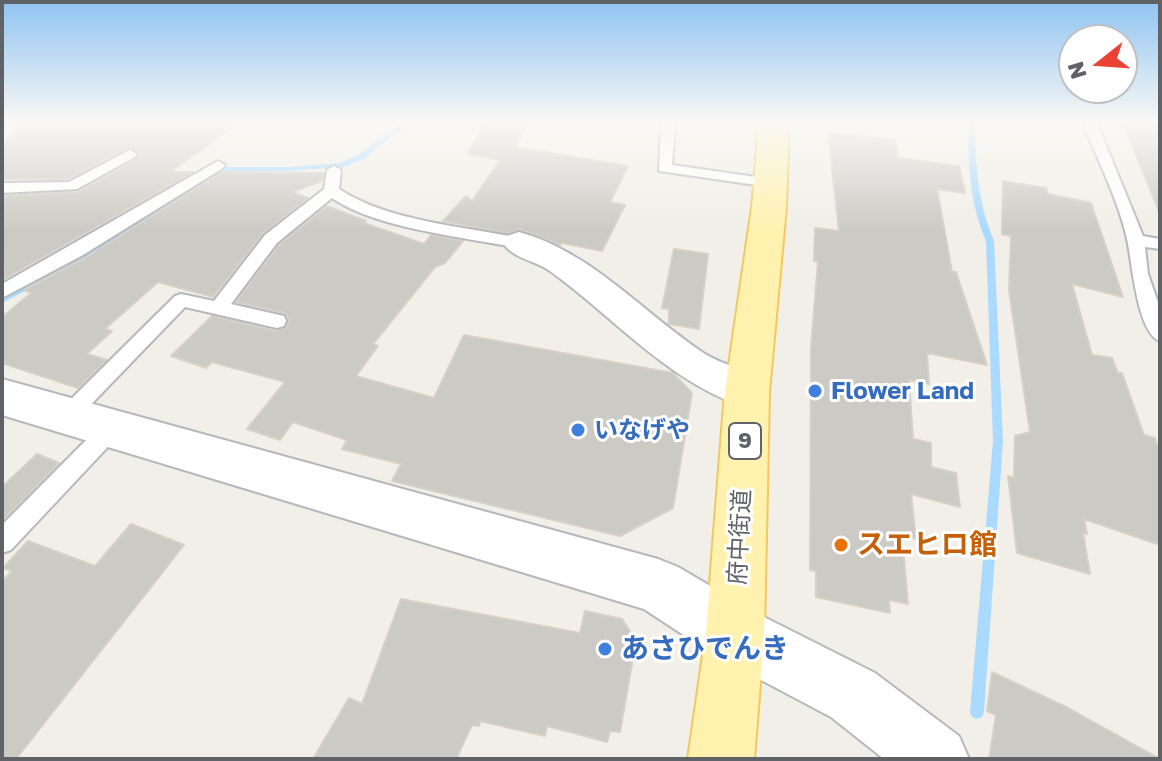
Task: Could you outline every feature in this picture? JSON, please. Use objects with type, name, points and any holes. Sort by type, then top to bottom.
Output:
[{"type":"main road","name":"府中街道","points":[[721,759],[735,634],[747,392],[772,159]]},
{"type":"street","points":[[519,243],[559,261],[693,366],[747,392]]},
{"type":"street","points":[[2,397],[658,586],[735,634],[853,695],[936,759]]},
{"type":"lane","points":[[2,188],[72,186],[122,159]]},
{"type":"lane","points":[[665,159],[664,168],[770,183]]},
{"type":"lane","points":[[1104,159],[1136,240],[1139,274],[1160,334]]},
{"type":"lane","points":[[2,292],[77,251],[218,165]]},
{"type":"lane","points":[[218,308],[271,239],[331,191],[334,170]]},
{"type":"lane","points":[[331,191],[349,203],[380,215],[519,243]]},
{"type":"lane","points":[[1136,240],[1160,244]]},
{"type":"lane","points":[[2,542],[90,421],[139,345],[181,300],[277,321]]},
{"type":"building","points":[[2,159],[107,159],[68,179],[2,179]]},
{"type":"building","points":[[189,159],[170,172],[193,172],[4,279],[2,196],[78,192],[136,160]]},
{"type":"building","points":[[492,159],[583,159],[628,166],[610,202],[625,205],[602,251],[560,245],[520,229],[507,233],[443,221],[466,196],[472,201],[500,160]]},
{"type":"building","points":[[831,159],[902,159],[959,166],[965,193],[937,189],[952,272],[956,272],[987,365],[927,353],[929,384],[909,380],[913,439],[931,443],[931,467],[956,473],[960,507],[911,494],[916,539],[902,536],[908,604],[889,600],[890,613],[816,597],[816,571],[810,570],[811,347],[818,262],[814,261],[815,228],[839,231]]},
{"type":"building","points":[[1137,159],[1160,159],[1159,212]]},
{"type":"building","points":[[222,172],[324,173],[322,181],[292,192],[308,198],[263,233],[213,297],[158,282],[105,329],[112,331],[87,354],[107,360],[78,388],[2,363],[2,317],[31,293],[24,290],[85,258]]},
{"type":"building","points":[[1003,181],[1046,188],[1048,194],[1091,203],[1123,297],[1072,284],[1092,355],[1112,358],[1118,373],[1122,373],[1144,435],[1155,438],[1160,446],[1160,545],[1084,519],[1087,534],[1083,533],[1090,574],[1017,553],[1008,476],[1014,478],[1015,436],[1030,432],[1009,290],[1011,236],[1002,234]]},
{"type":"building","points":[[327,206],[424,244],[431,235],[463,241],[445,263],[435,267],[373,344],[378,346],[356,376],[434,398],[464,335],[673,373],[692,393],[673,508],[620,536],[392,481],[401,464],[342,449],[347,440],[293,422],[280,440],[247,429],[285,382],[212,362],[206,368],[171,356],[212,316],[276,331],[287,327],[289,320],[285,313],[236,302],[279,245]]},
{"type":"building","points":[[674,249],[708,254],[699,329],[669,324],[669,309],[662,308]]},
{"type":"building","points":[[37,454],[59,463],[2,521],[2,487]]},
{"type":"building","points":[[131,524],[184,545],[16,759],[2,759],[2,581],[12,571],[3,568],[28,541],[95,566]]},
{"type":"building","points":[[401,599],[580,633],[585,611],[622,619],[636,641],[620,732],[610,731],[607,742],[547,726],[545,736],[480,721],[479,726],[472,725],[456,759],[313,759],[349,698],[362,704]]},
{"type":"building","points":[[992,672],[1068,708],[1160,759],[989,759],[996,715],[987,711]]},
{"type":"waterway","points":[[2,300],[78,260],[227,169],[341,165],[357,159]]},
{"type":"waterway","points":[[972,159],[979,211],[990,241],[998,441],[977,712]]},
{"type":"place","name":"Flower Land","points":[[815,391]]},
{"type":"place","name":"いなげや","points":[[578,430]]},
{"type":"place","name":"スエヒロ館","points":[[841,545]]},
{"type":"place","name":"あさひでんき","points":[[605,649]]}]
